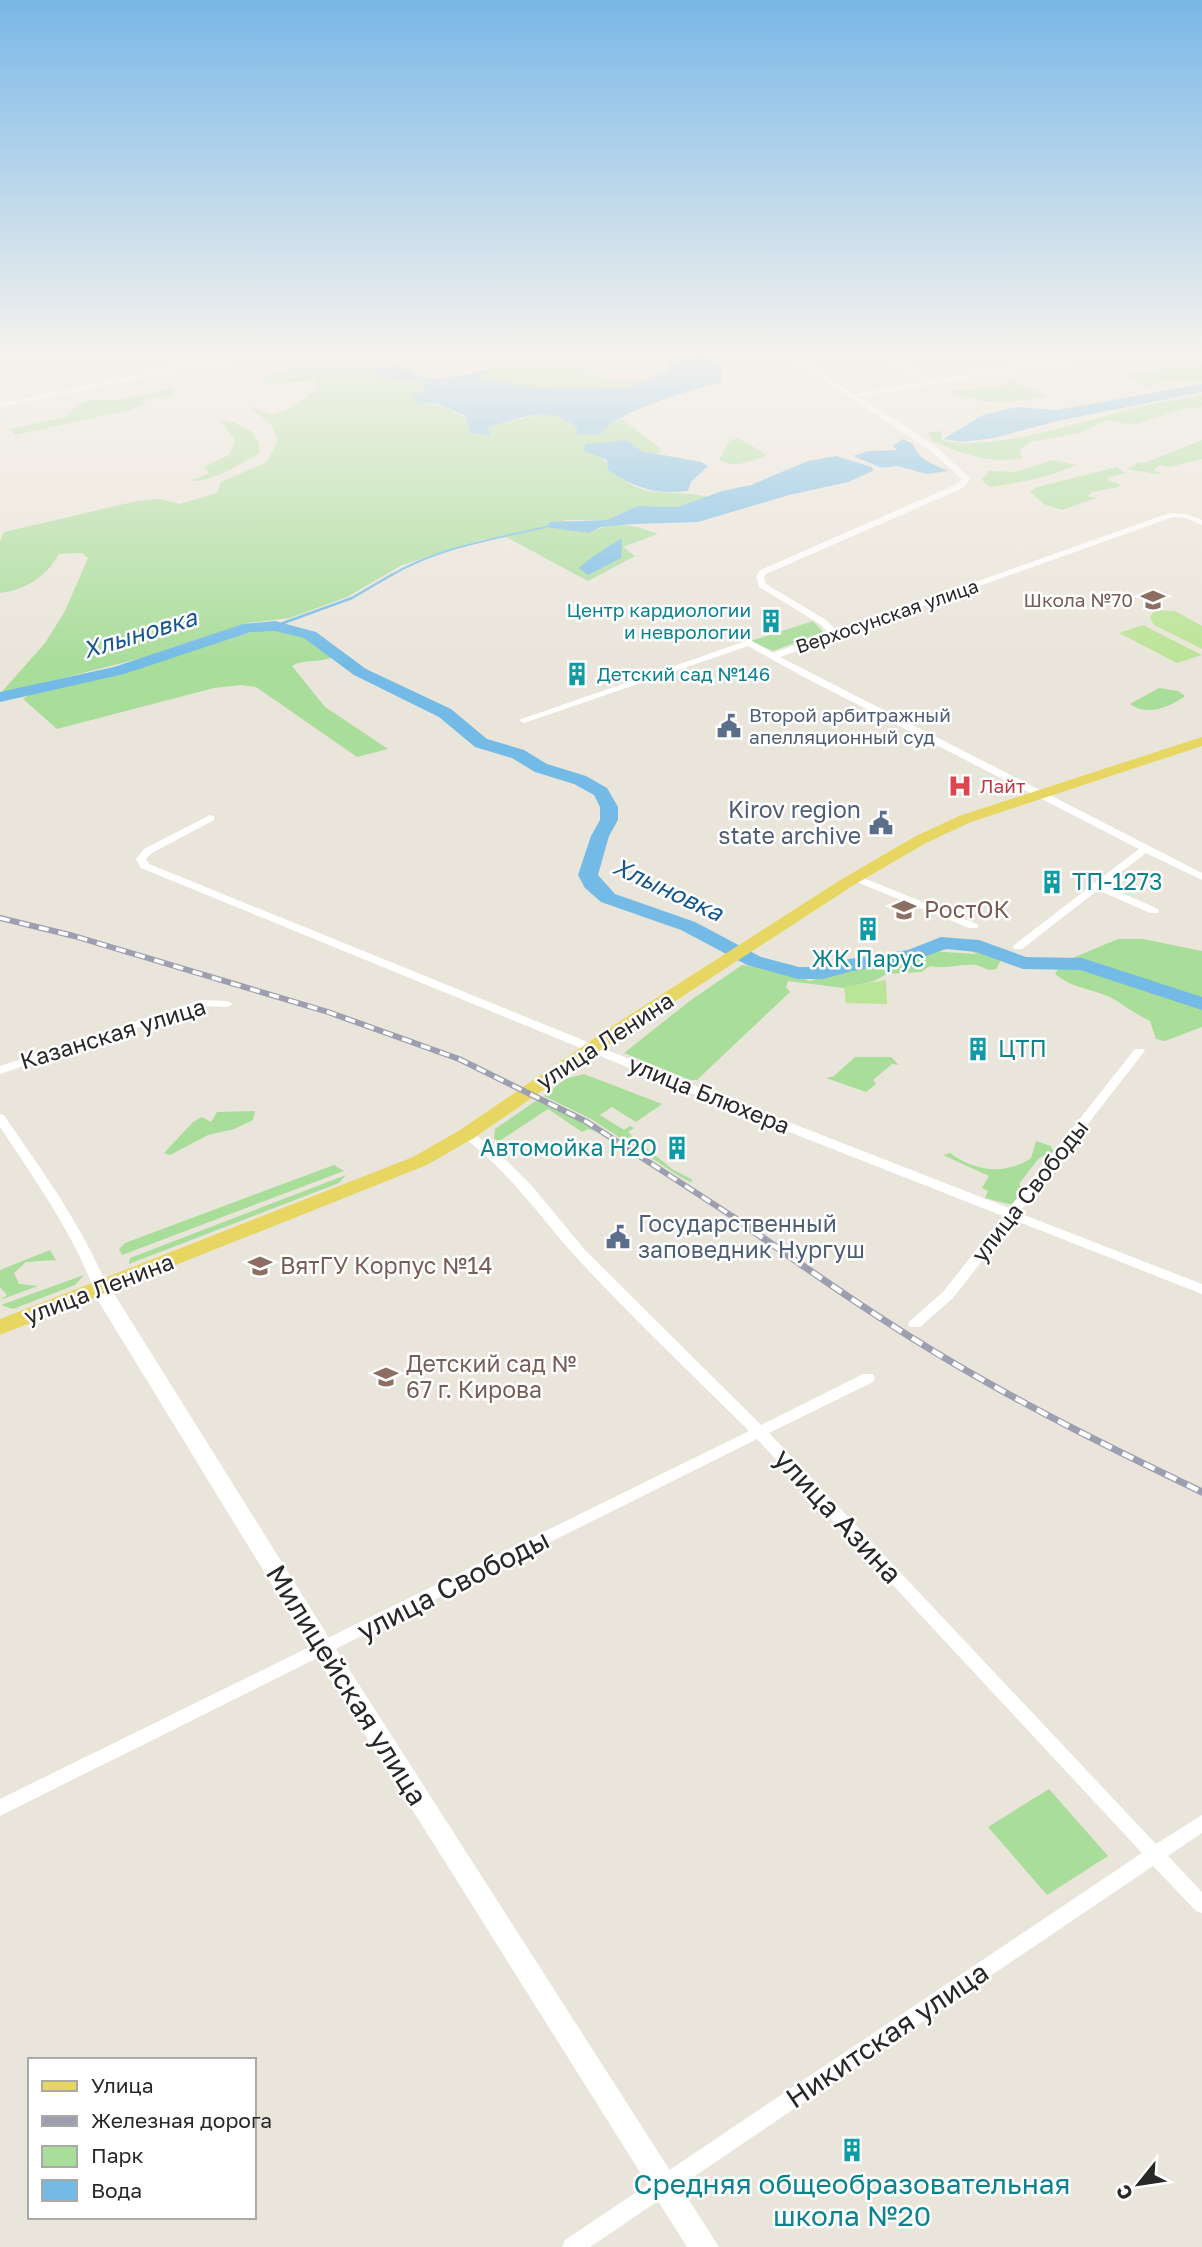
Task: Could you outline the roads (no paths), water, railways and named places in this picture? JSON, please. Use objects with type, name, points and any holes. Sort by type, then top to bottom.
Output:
[{"type":"main road","name":"улица Ленина","points":[[0,1327],[393,1174],[467,1134],[593,1048],[920,839],[965,819],[1202,741]]},
{"type":"street","points":[[835,634],[823,622],[762,585],[760,577],[763,572],[960,486],[966,479],[944,456]]},
{"type":"street","name":"Верхосунская улица","points":[[524,720],[749,642],[773,656],[1172,515],[1187,516],[1202,523]]},
{"type":"street","points":[[773,656],[1202,877]]},
{"type":"street","name":"улица Блюхера","points":[[210,818],[148,851],[141,859],[145,866],[593,1048],[1202,1290]]},
{"type":"street","points":[[1018,947],[1146,848]]},
{"type":"street","points":[[856,878],[973,926]]},
{"type":"street","points":[[1097,886],[1154,911]]},
{"type":"street","name":"Казанская улица","points":[[0,1070],[201,1003],[227,1004]]},
{"type":"street","name":"улица Свободы","points":[[915,1324],[947,1295],[1013,1215],[1139,1051]]},
{"type":"street","name":"Милицейская улица","points":[[0,1118],[77,1239],[94,1269],[101,1289],[323,1648],[704,2247]]},
{"type":"street","name":"улица Азина","points":[[467,1134],[489,1150],[527,1189],[580,1253],[758,1431],[1202,1905]]},
{"type":"street","name":"улица Свободы","points":[[0,1808],[868,1378]]},
{"type":"street","name":"Никитская улица","points":[[572,2247],[1202,1823]]},
{"type":"water","points":[[596,456],[668,456],[701,462],[708,466],[691,482],[688,491],[666,492],[637,486],[618,476],[608,470],[607,460]]},
{"type":"water","points":[[836,456],[872,467],[873,471],[848,482],[789,495],[698,522],[601,527],[589,533],[546,527],[550,522],[607,520],[637,506],[678,507],[722,491],[751,485],[808,461]]},
{"type":"water","points":[[853,456],[920,456],[948,471],[927,474],[897,466],[882,468]]},
{"type":"water","points":[[622,539],[621,558],[588,575],[579,568],[599,552]]},
{"type":"waterway","points":[[390,576],[446,551],[546,527]]},
{"type":"waterway","points":[[275,626],[352,598],[393,574]]},
{"type":"waterway","name":"Хлыновка","points":[[0,697],[118,671],[249,627],[275,626],[310,635],[360,672],[445,713],[481,743],[518,754],[541,768],[580,780],[601,792],[609,807],[609,820],[600,836],[588,875],[592,884],[608,898],[688,926],[754,961],[798,973],[823,973],[849,965],[910,956],[934,949],[941,943],[979,946],[1023,963],[1082,964],[1202,1004]]},
{"type":"railway","points":[[0,918],[74,936],[328,1012],[459,1059],[587,1122],[735,1218]]},
{"type":"railway","points":[[733,1217],[926,1347],[1046,1415],[1202,1492]]},
{"type":"place","name":"Школа №70","points":[[1153,600]]},
{"type":"place","name":"Центр кардиологии и неврологии","points":[[771,621]]},
{"type":"place","name":"Детский сад №146","points":[[577,674]]},
{"type":"place","name":"Второй арбитражный апелляционный суд","points":[[729,726]]},
{"type":"place","name":"Лайт","points":[[960,786]]},
{"type":"place","name":"Kirov region state archive","points":[[881,823]]},
{"type":"place","name":"ТП-1273","points":[[1052,882]]},
{"type":"place","name":"РостОК","points":[[904,910]]},
{"type":"place","name":"ЖК Парус","points":[[868,929]]},
{"type":"place","name":"ЦТП","points":[[978,1049]]},
{"type":"place","name":"Автомойка H2O","points":[[677,1148]]},
{"type":"place","name":"Государственный заповедник Нургуш","points":[[618,1237]]},
{"type":"place","name":"ВятГУ Корпус №14","points":[[260,1266]]},
{"type":"place","name":"Детский сад № 67 г. Кирова","points":[[386,1377]]},
{"type":"place","name":"Средняя общеобразовательная школа №20","points":[[852,2150]]}]
